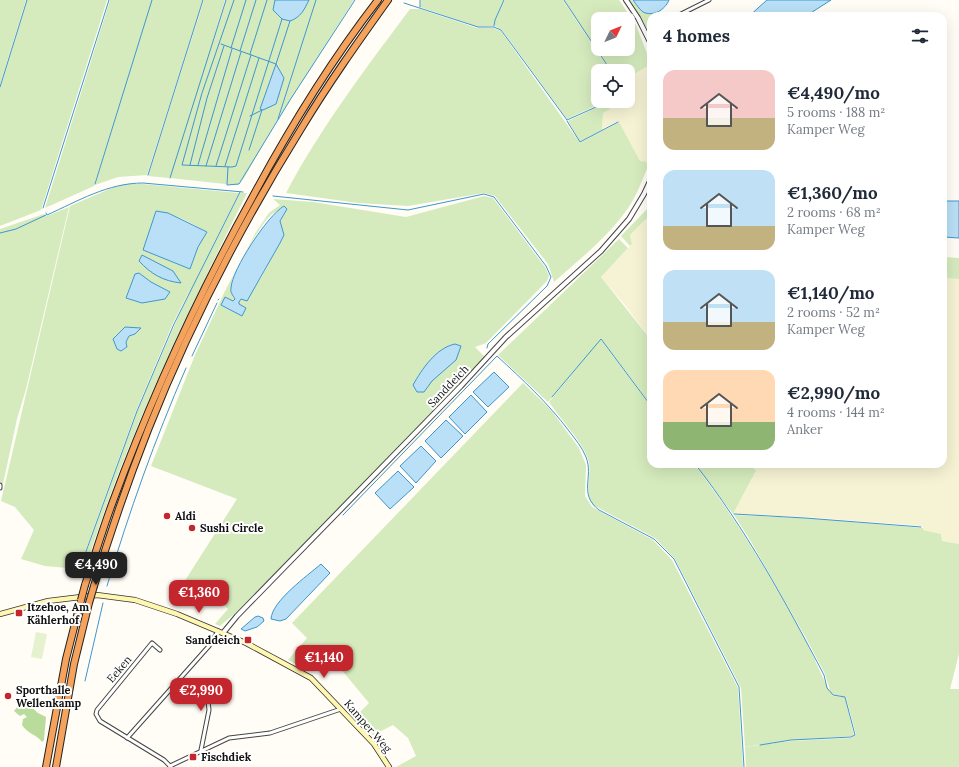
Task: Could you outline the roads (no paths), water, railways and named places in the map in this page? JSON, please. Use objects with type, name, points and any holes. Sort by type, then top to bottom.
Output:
[{"type":"highway","points":[[46,767],[66,659],[85,585],[111,505],[142,425],[174,353],[216,267],[293,124],[343,47],[378,0]]},
{"type":"highway","points":[[56,767],[74,664],[89,603],[118,510],[148,428],[202,310],[251,216],[297,134],[351,52],[388,0]]},
{"type":"main road","name":"Kamper Weg","points":[[0,614],[61,599],[82,596],[109,596],[148,603],[221,632],[305,674],[315,681],[378,748],[389,767]]},
{"type":"street","points":[[626,0],[647,32]]},
{"type":"street","points":[[686,12],[709,0]]},
{"type":"street","name":"Sanddeich","points":[[127,738],[221,632],[461,386],[506,337],[601,250],[624,225],[636,209],[647,187]]},
{"type":"street","name":"Eeken","points":[[127,738],[100,721],[96,714],[97,710],[152,643],[160,650]]},
{"type":"street","points":[[201,750],[209,710],[208,701],[221,682]]},
{"type":"street","points":[[127,738],[170,767],[201,750],[233,737],[270,733],[342,709]]},
{"type":"water","points":[[275,0],[309,0],[300,15],[290,21],[282,19],[273,10]]},
{"type":"water","points":[[633,0],[669,0],[665,7],[658,12],[647,13],[643,12]]},
{"type":"water","points":[[767,0],[831,0],[812,12],[754,12]]},
{"type":"water","points":[[276,64],[284,78],[276,104],[263,110],[260,109]]},
{"type":"water","points":[[947,201],[959,201],[959,238],[947,237]]},
{"type":"water","points":[[284,206],[287,209],[280,221],[284,235],[247,301],[241,299],[239,302],[239,304],[246,308],[242,316],[221,305],[225,297],[233,301],[235,299],[231,293],[231,290],[237,268],[260,231],[277,211]]},
{"type":"water","points":[[156,211],[168,213],[207,232],[198,247],[190,269],[143,250]]},
{"type":"water","points":[[142,255],[173,271],[181,283],[163,279],[148,270],[139,261]]},
{"type":"water","points":[[139,273],[151,282],[170,292],[165,299],[142,303],[126,298],[135,274]]},
{"type":"water","points":[[125,327],[141,328],[135,334],[129,336],[126,342],[127,347],[121,351],[117,349],[113,339]]},
{"type":"water","points":[[455,344],[461,346],[456,360],[432,381],[424,392],[417,392],[413,385],[425,366],[442,350]]},
{"type":"water","points":[[494,372],[509,387],[488,407],[473,392]]},
{"type":"water","points":[[471,395],[487,412],[465,434],[449,417]]},
{"type":"water","points":[[446,420],[463,436],[441,458],[425,441]]},
{"type":"water","points":[[421,446],[436,461],[416,483],[400,466]]},
{"type":"water","points":[[398,471],[414,487],[390,509],[375,493]]},
{"type":"water","points":[[321,564],[330,573],[286,619],[280,621],[271,619],[277,604],[291,589]]},
{"type":"water","points":[[258,616],[263,618],[264,621],[257,627],[245,631],[241,629],[255,617]]},
{"type":"waterway","points":[[0,87],[27,0]]},
{"type":"waterway","points":[[43,208],[109,0]]},
{"type":"waterway","points":[[95,184],[152,0]]},
{"type":"waterway","points":[[148,175],[203,0]]},
{"type":"waterway","points":[[170,178],[226,0]]},
{"type":"waterway","points":[[234,0],[202,93],[182,165],[236,166],[282,19]]},
{"type":"waterway","points":[[231,48],[246,0]]},
{"type":"waterway","points":[[240,51],[256,0]]},
{"type":"waterway","points":[[250,54],[267,0]]},
{"type":"waterway","points":[[278,119],[316,0]]},
{"type":"waterway","points":[[228,167],[227,185],[239,184],[290,100],[355,0]]},
{"type":"waterway","points":[[420,0],[420,7]]},
{"type":"waterway","points":[[494,26],[495,20],[504,0]]},
{"type":"waterway","points":[[564,0],[606,64]]},
{"type":"waterway","points":[[404,3],[478,27],[494,27],[501,30],[567,120],[594,108]]},
{"type":"waterway","points":[[221,44],[276,64],[290,21]]},
{"type":"waterway","points":[[190,165],[207,98],[224,46]]},
{"type":"waterway","points":[[198,165],[232,49]]},
{"type":"waterway","points":[[206,166],[241,52]]},
{"type":"waterway","points":[[216,166],[251,55]]},
{"type":"waterway","points":[[225,166],[259,58]]},
{"type":"waterway","points":[[249,150],[262,110],[250,116]]},
{"type":"waterway","points":[[567,121],[580,142],[618,122]]},
{"type":"waterway","points":[[46,213],[47,215],[105,189],[130,184],[143,183],[243,192]]},
{"type":"waterway","points":[[80,568],[137,411],[174,324],[240,192]]},
{"type":"waterway","points":[[273,196],[408,210],[484,194],[494,197],[546,266],[551,277],[547,286],[488,344],[487,348]]},
{"type":"waterway","points":[[0,233],[16,229],[46,215]]},
{"type":"waterway","points":[[192,356],[217,303]]},
{"type":"waterway","points":[[552,397],[601,339],[647,401]]},
{"type":"waterway","points":[[343,515],[497,356],[544,401],[580,446],[588,464],[588,491],[589,498],[593,504],[599,510],[654,539],[674,559],[739,687],[744,767]]},
{"type":"waterway","points":[[107,586],[143,476],[186,368]]},
{"type":"waterway","points":[[698,468],[731,514],[764,566],[824,675],[827,688],[833,695],[845,697],[855,735],[851,737],[791,740],[760,745]]},
{"type":"waterway","points":[[734,514],[921,527]]},
{"type":"waterway","points":[[85,681],[103,603]]},
{"type":"place","name":"Aldi","points":[[167,516]]},
{"type":"place","name":"Sushi Circle","points":[[192,528]]},
{"type":"place","name":"Itzehoe, Am Kählerhof","points":[[19,613]]},
{"type":"place","name":"Sanddeich","points":[[248,640]]},
{"type":"place","name":"Sporthalle Wellenkamp","points":[[8,696]]},
{"type":"place","name":"Fischdiek","points":[[193,757]]}]
